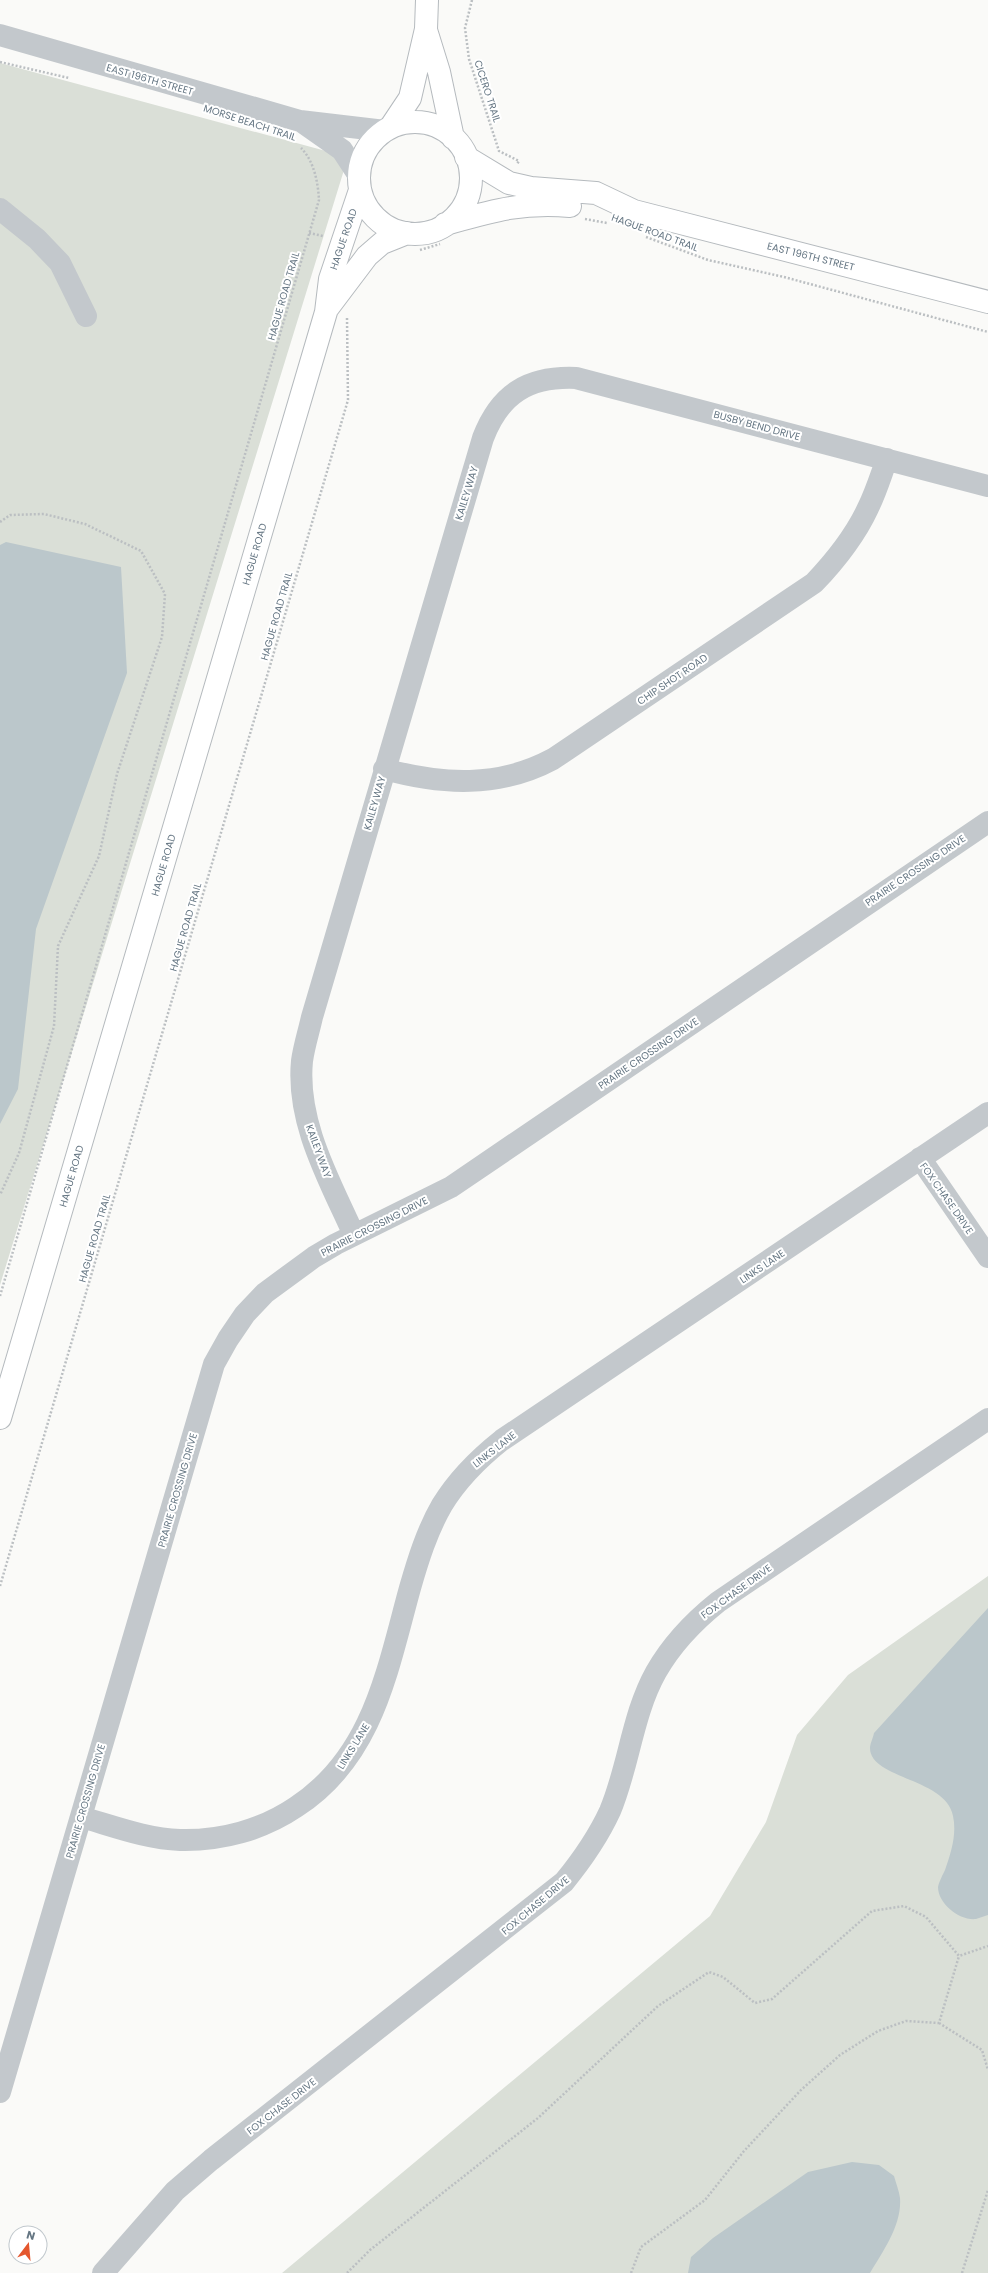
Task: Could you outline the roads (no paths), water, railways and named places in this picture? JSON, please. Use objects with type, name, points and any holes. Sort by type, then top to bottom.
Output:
[{"type":"main road","points":[[387,130],[410,98],[426,29],[427,0]]},
{"type":"main road","points":[[426,29],[440,72],[453,138]]},
{"type":"main road","points":[[410,122],[421,122],[433,125],[453,138],[466,157],[470,180],[469,192],[464,204],[444,233],[420,233],[410,242],[382,223],[372,214],[359,183],[361,163],[366,150],[372,141],[387,130],[410,122]]},
{"type":"main road","name":"EAST 196TH STREET","points":[[466,157],[509,183],[532,188],[596,193],[634,211]]},
{"type":"main road","name":"HAGUE ROAD","points":[[0,1418],[326,312],[330,278],[359,183]]},
{"type":"main road","name":"EAST 196TH STREET","points":[[444,233],[506,207],[543,204],[634,211],[988,302]]},
{"type":"main road","name":"HAGUE ROAD","points":[[326,312],[367,256],[382,243],[410,242]]},
{"type":"street","name":"EAST 196TH STREET","points":[[0,35],[300,121],[387,130]]},
{"type":"street","name":"EAST 196TH STREET","points":[[300,121],[342,150],[359,183]]},
{"type":"street","points":[[0,209],[37,239],[60,263],[86,316]]},
{"type":"street","name":"BUSBY BEND DRIVE","points":[[526,385],[560,377],[576,378],[988,486]]},
{"type":"street","name":"KAILEY WAY","points":[[354,1235],[310,1131],[303,1085],[302,1062],[314,1009],[482,438],[489,422],[499,407],[512,394],[526,385]]},
{"type":"street","name":"CHIP SHOT ROAD","points":[[384,769],[436,781],[485,781],[533,770],[553,759],[814,583],[831,565],[858,528],[869,507],[887,459]]},
{"type":"street","name":"PRAIRIE CROSSING DRIVE","points":[[0,2092],[214,1364],[228,1338],[245,1314],[265,1294],[314,1257],[354,1235],[451,1187],[988,822]]},
{"type":"street","name":"LINKS LANE","points":[[81,1817],[140,1833],[180,1840],[216,1837],[249,1831],[271,1822],[312,1797],[330,1780],[363,1734],[385,1678],[419,1559],[430,1529],[442,1506],[460,1478],[478,1459],[502,1440],[988,1112]]},
{"type":"street","name":"FOX CHASE DRIVE","points":[[920,1158],[988,1257]]},
{"type":"street","name":"FOX CHASE DRIVE","points":[[103,2273],[175,2191],[211,2160],[564,1882],[586,1854],[610,1810],[644,1699],[656,1673],[671,1649],[694,1622],[718,1602],[988,1419]]}]
